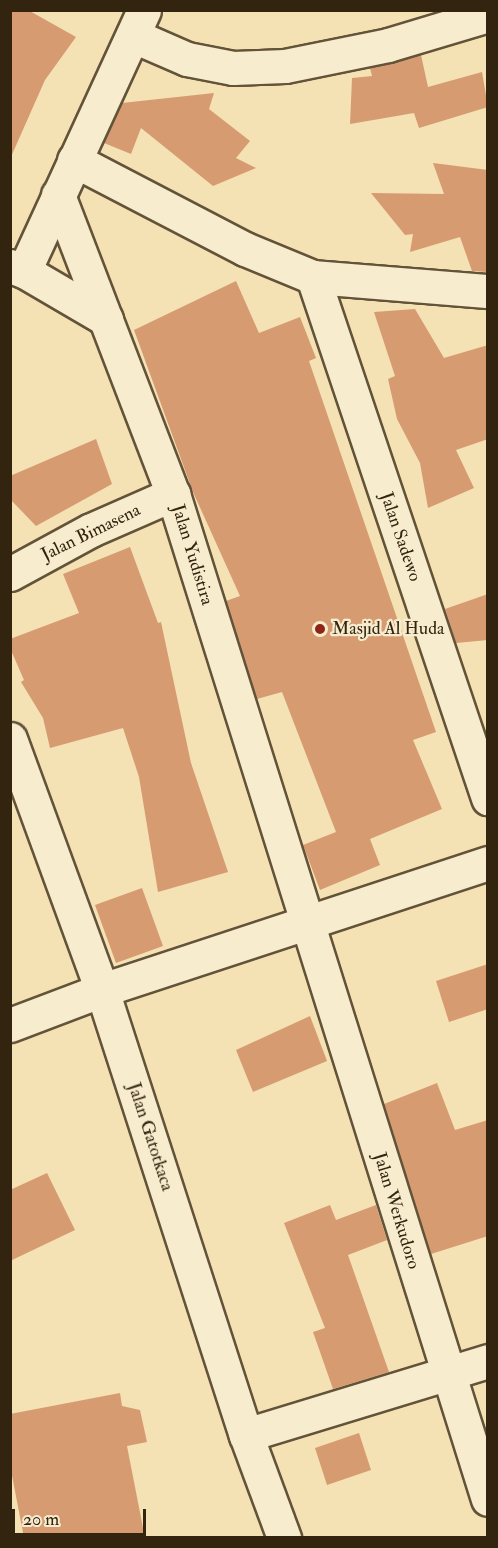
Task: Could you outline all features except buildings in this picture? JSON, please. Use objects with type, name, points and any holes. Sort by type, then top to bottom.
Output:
[{"type":"street","points":[[106,318],[17,269],[58,195],[139,23],[187,59],[233,68],[285,66],[388,45],[488,15]]},
{"type":"street","points":[[74,160],[245,249],[313,277],[488,291]]},
{"type":"street","name":"Jalan Yudistira","points":[[58,195],[173,494],[307,921]]},
{"type":"street","name":"Jalan Sadewo","points":[[313,277],[488,798]]},
{"type":"street","name":"Jalan Bimasena","points":[[10,574],[90,530],[173,494]]},
{"type":"street","name":"Jalan Gatotkaca","points":[[10,739],[102,990],[246,1435],[284,1538]]},
{"type":"street","points":[[10,1025],[102,990],[488,863]]},
{"type":"street","name":"Jalan Werkudoro","points":[[307,921],[446,1376],[488,1499]]},
{"type":"street","points":[[246,1435],[446,1376],[488,1361]]},
{"type":"place","name":"Masjid Al Huda","points":[[320,629]]}]
